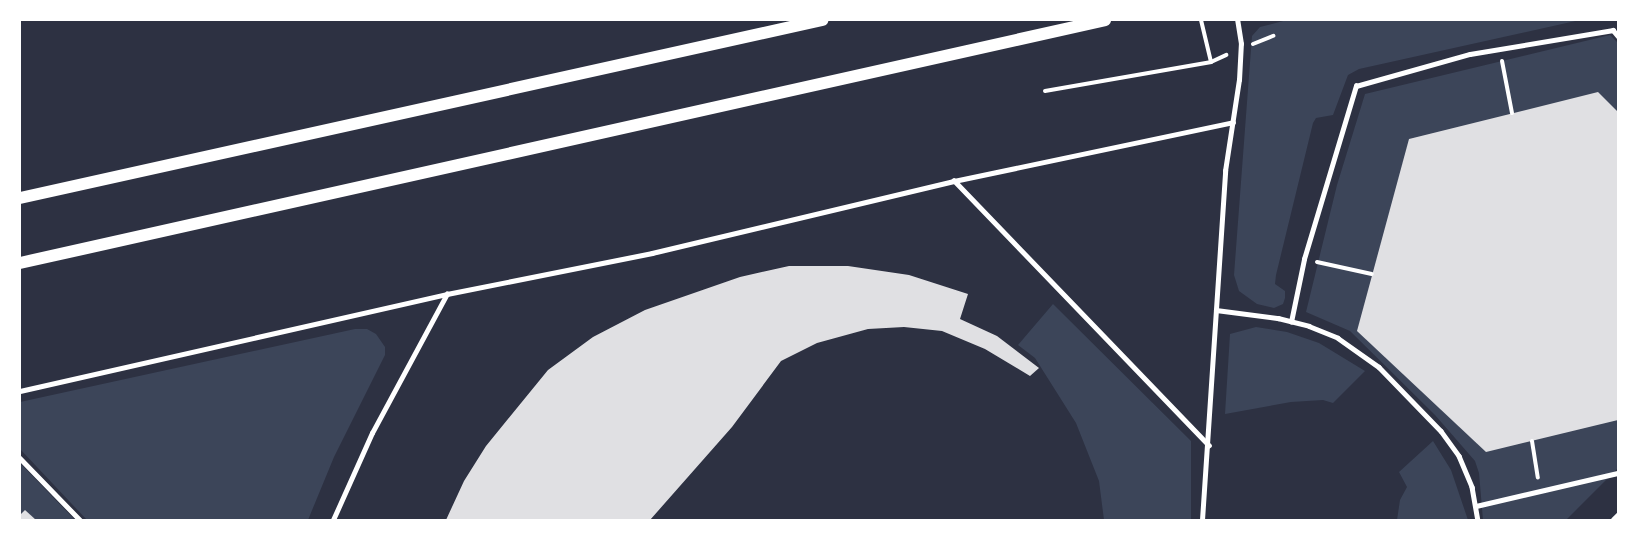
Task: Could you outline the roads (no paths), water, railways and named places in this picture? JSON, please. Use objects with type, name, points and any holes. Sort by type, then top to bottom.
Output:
[{"type":"main road","points":[[20,198],[822,20]]},
{"type":"main road","points":[[20,263],[1105,20]]},
{"type":"street","points":[[1614,520],[1618,516]]},
{"type":"lane","points":[[1202,520],[1209,446],[1225,171],[1240,68],[1241,44],[1237,20]]},
{"type":"lane","points":[[1291,322],[1304,258],[1356,86],[1470,54],[1613,30],[1618,36]]},
{"type":"lane","points":[[20,391],[447,294],[652,254],[954,181],[1233,122]]},
{"type":"lane","points":[[954,181],[1209,446]]},
{"type":"lane","points":[[333,520],[372,433],[447,294]]},
{"type":"lane","points":[[1216,310],[1291,322],[1338,338],[1379,367],[1441,430],[1458,456],[1472,487],[1478,520]]},
{"type":"lane","points":[[20,458],[80,520]]},
{"type":"lane","points":[[1476,506],[1618,473]]}]
